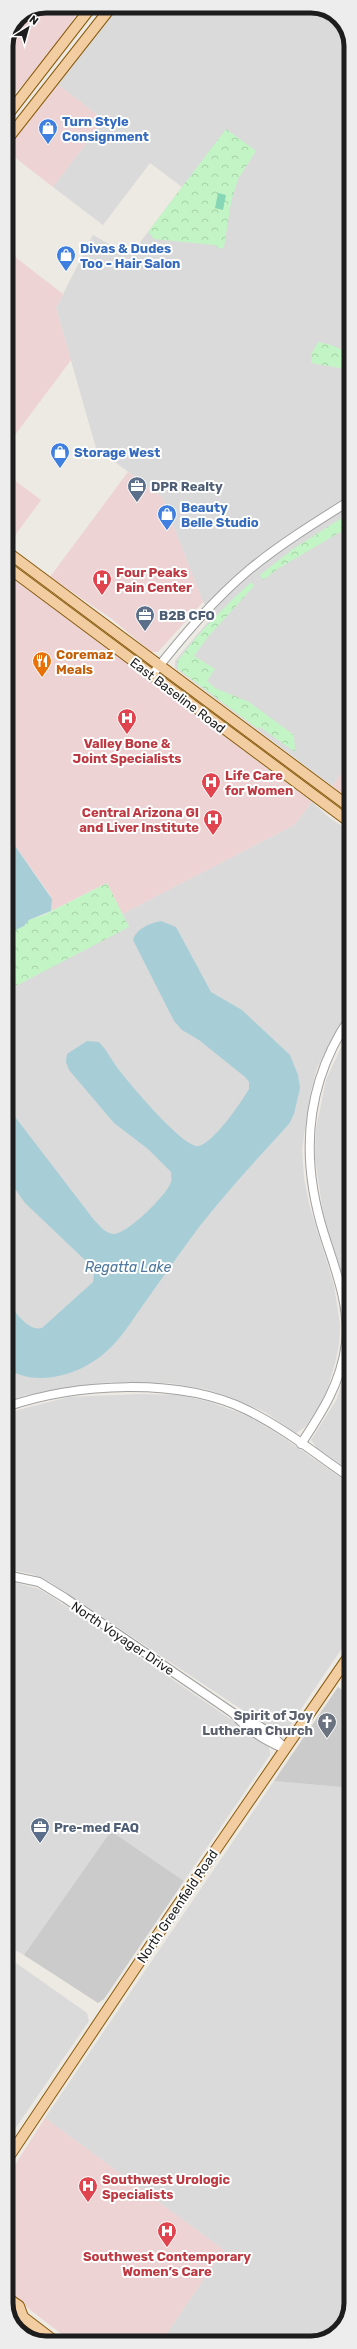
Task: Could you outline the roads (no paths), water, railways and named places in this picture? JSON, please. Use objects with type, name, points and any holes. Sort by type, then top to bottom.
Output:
[{"type":"main road","points":[[13,108],[87,13]]},
{"type":"main road","points":[[13,132],[107,13]]},
{"type":"main road","name":"East Baseline Road","points":[[13,556],[344,803]]},
{"type":"main road","name":"East Baseline Road","points":[[13,571],[344,818]]},
{"type":"main road","name":"North Greenfield Road","points":[[13,2151],[344,1663]]},
{"type":"main road","points":[[13,2301],[19,2306],[23,2317]]},
{"type":"main road","points":[[16,2316],[23,2317],[48,2336]]},
{"type":"street","points":[[152,675],[206,611],[249,570],[288,541],[344,505]]},
{"type":"street","points":[[344,1028],[336,1042],[319,1084],[311,1120],[309,1151],[314,1199],[344,1301]]},
{"type":"street","points":[[301,1444],[332,1394],[341,1370],[344,1353]]},
{"type":"street","points":[[13,1405],[34,1398],[70,1391],[148,1388],[194,1392],[231,1404],[255,1414],[344,1473]]},
{"type":"street","name":"North Voyager Drive","points":[[13,1577],[38,1582],[65,1598],[233,1713],[245,1717],[274,1737],[286,1748]]},
{"type":"water","points":[[13,843],[52,899],[51,911],[29,920],[24,926],[13,931]]},
{"type":"water","name":"Regatta Lake","points":[[161,921],[176,927],[211,992],[242,1010],[290,1055],[298,1075],[300,1088],[294,1114],[289,1124],[199,1227],[126,1330],[109,1349],[99,1358],[87,1365],[74,1372],[60,1376],[46,1378],[18,1374],[13,1372],[13,1309],[27,1324],[32,1327],[42,1328],[93,1282],[94,1274],[87,1262],[25,1203],[13,1186],[13,1114],[94,1220],[105,1231],[114,1234],[128,1228],[155,1204],[171,1182],[171,1172],[148,1149],[114,1123],[69,1070],[66,1062],[67,1054],[87,1041],[99,1042],[105,1048],[116,1067],[124,1077],[157,1114],[182,1138],[199,1146],[205,1143],[219,1130],[249,1089],[249,1082],[245,1077],[199,1040],[182,1030],[174,1021],[133,940],[140,930],[152,923]]},
{"type":"place","name":"Turn Style Consignment","points":[[48,145]]},
{"type":"place","name":"Divas & Dudes Too - Hair Salon","points":[[66,272]]},
{"type":"place","name":"Storage West","points":[[60,469]]},
{"type":"place","name":"DPR Realty","points":[[137,503]]},
{"type":"place","name":"Beauty Belle Studio","points":[[167,531]]},
{"type":"place","name":"Four Peaks Pain Center","points":[[102,596]]},
{"type":"place","name":"B2B CFO","points":[[145,632]]},
{"type":"place","name":"Coremaz Meals","points":[[42,678]]},
{"type":"place","name":"Valley Bone & Joint Specialists","points":[[127,735]]},
{"type":"place","name":"Life Care for Women","points":[[211,799]]},
{"type":"place","name":"Central Arizona GI and Liver Institute","points":[[213,836]]},
{"type":"place","name":"Spirit of Joy Lutheran Church","points":[[327,1739]]},
{"type":"place","name":"Pre-med FAQ","points":[[40,1844]]},
{"type":"place","name":"Southwest Urologic Specialists","points":[[88,2203]]},
{"type":"place","name":"Southwest Contemporary Women’s Care","points":[[167,2248]]}]
